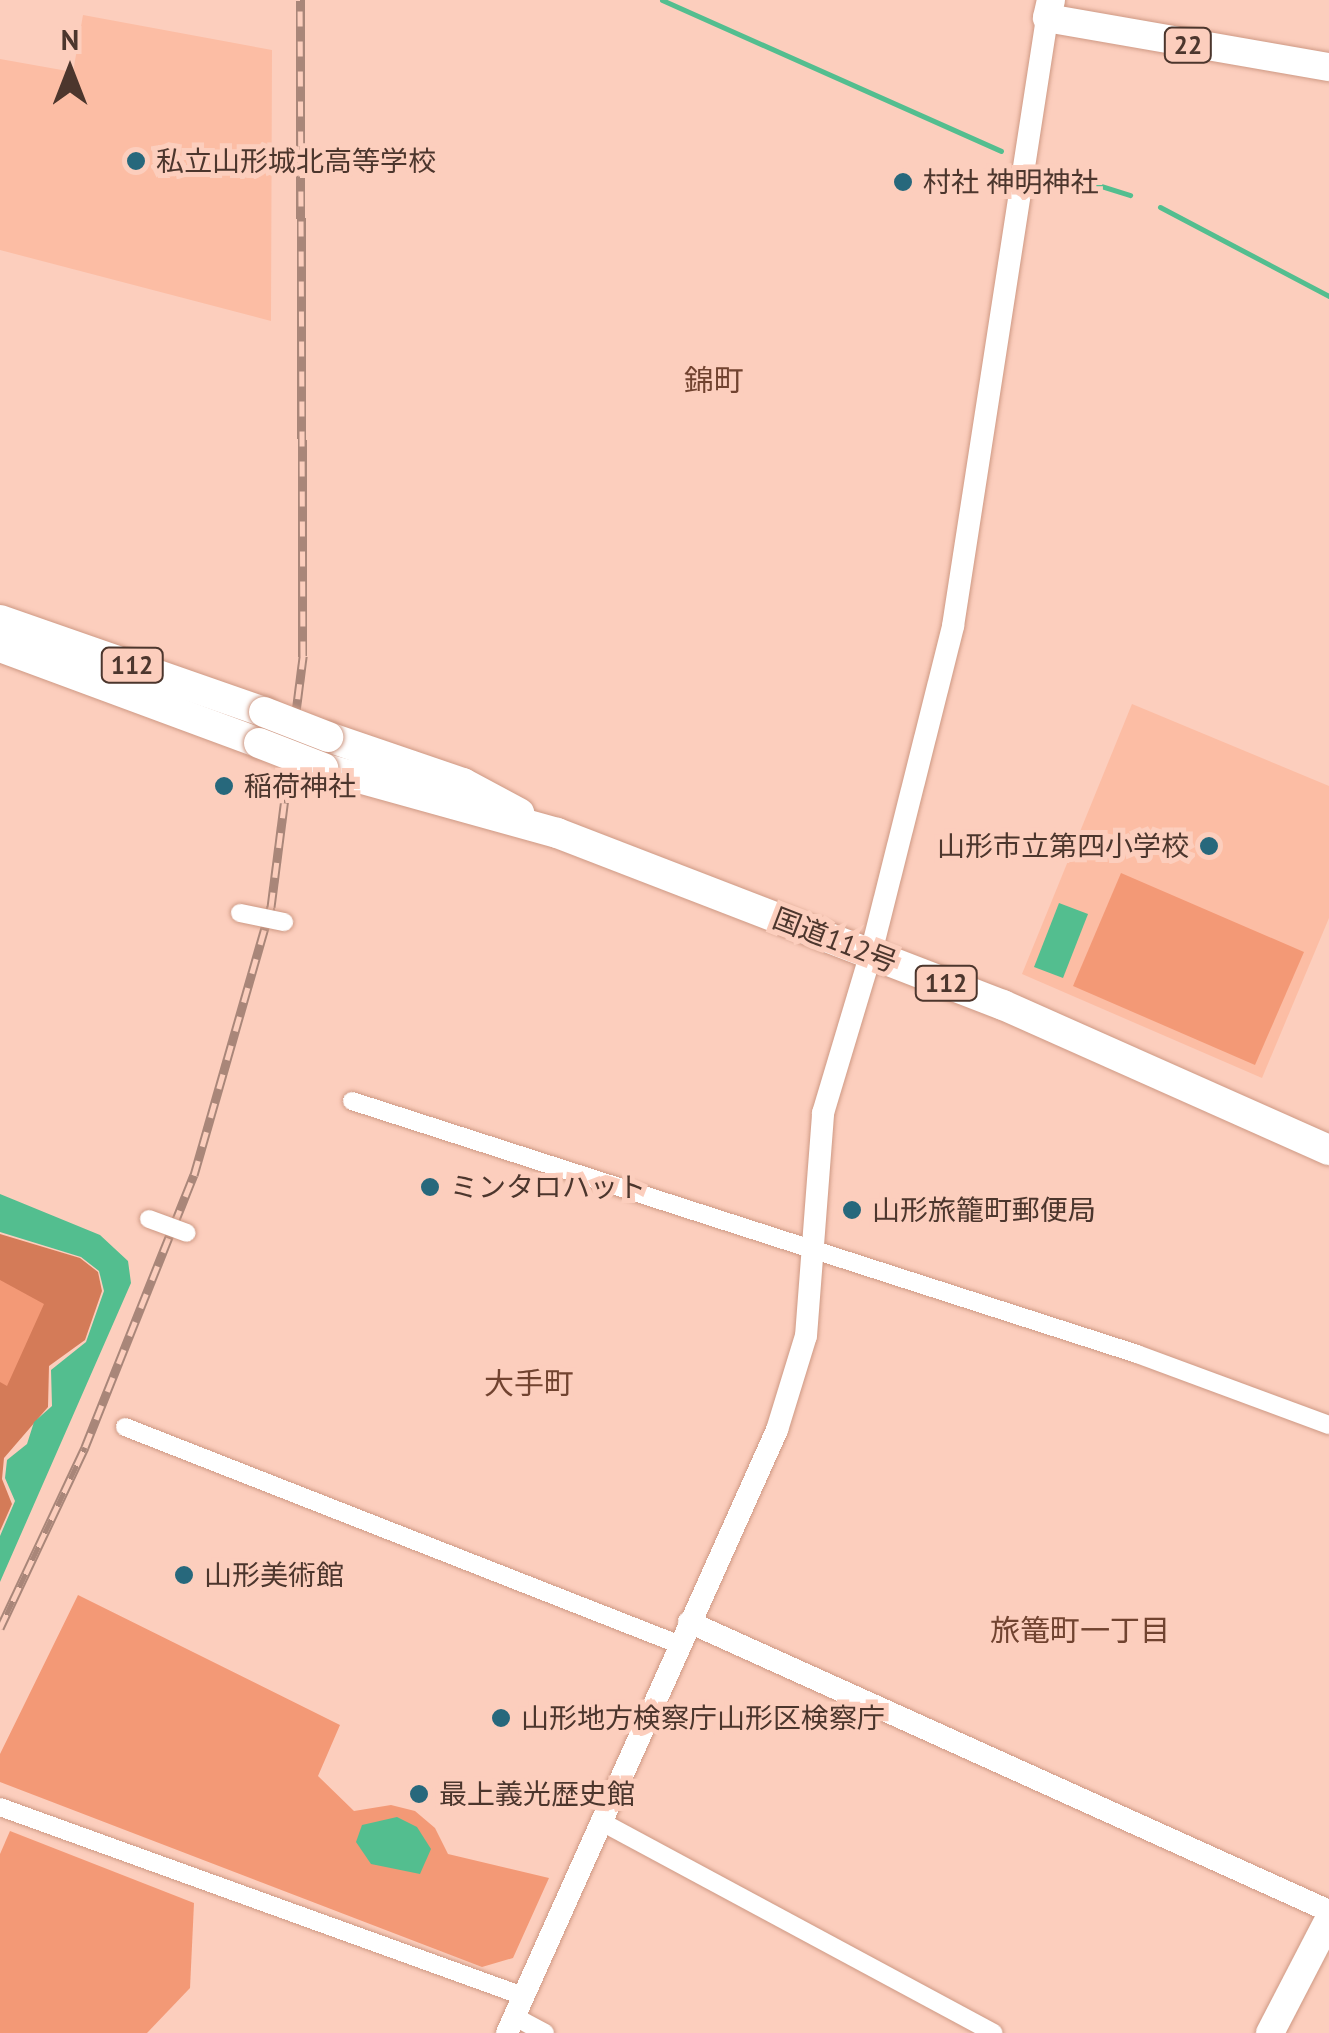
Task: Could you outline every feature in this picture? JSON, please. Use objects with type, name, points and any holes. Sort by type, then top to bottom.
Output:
[{"type":"highway","name":"国道112号","points":[[0,620],[464,783],[556,834]]},
{"type":"highway","name":"国道112号","points":[[0,647],[324,768],[556,834],[871,953],[1329,1150]]},
{"type":"main road","name":"22","points":[[1049,9],[1329,66]]},
{"type":"main road","points":[[1270,2033],[1329,1915]]},
{"type":"street","points":[[515,2015],[792,1382],[806,1336],[822,1113],[871,953],[953,626],[1049,9]]},
{"type":"street","points":[[240,913],[284,922]]},
{"type":"street","points":[[352,1102],[812,1248],[1329,1425]]},
{"type":"street","points":[[149,1218],[188,1233]]},
{"type":"street","points":[[125,1427],[678,1644]]},
{"type":"street","points":[[689,1622],[1329,1915]]},
{"type":"street","points":[[0,1807],[515,2015],[545,2033]]},
{"type":"street","points":[[600,1821],[993,2033]]},
{"type":"shaded area","name":"私立山形城北高等学校","points":[[83,15],[272,50],[271,321],[0,250],[0,59],[73,72]]},
{"type":"shaded area","points":[[1132,704],[1329,786],[1329,918],[1262,1078],[1022,974]]},
{"type":"shaded area","points":[[1121,873],[1304,952],[1255,1065],[1073,986]]},
{"type":"shaded area","points":[[1059,903],[1088,914],[1063,978],[1034,967]]},
{"type":"shaded area","points":[[0,1194],[100,1235],[128,1261],[131,1283],[0,1582],[0,1536],[15,1501],[5,1478],[7,1460],[27,1444],[34,1422],[52,1406],[51,1370],[86,1342],[104,1291],[99,1271],[81,1257],[0,1232]]},
{"type":"shaded area","points":[[0,1234],[80,1258],[98,1272],[102,1291],[85,1340],[49,1366],[48,1407],[4,1458],[2,1479],[12,1504],[0,1531],[0,1382],[7,1386],[44,1304],[0,1280]]},
{"type":"shaded area","points":[[0,1253],[67,1274],[0,1462]]},
{"type":"shaded area","points":[[78,1595],[340,1725],[318,1776],[354,1811],[391,1805],[415,1811],[435,1828],[448,1854],[549,1878],[513,1958],[482,1967],[0,1782],[0,1754]]},
{"type":"shaded area","points":[[397,1817],[417,1827],[431,1849],[420,1874],[371,1864],[356,1842],[362,1825]]},
{"type":"shaded area","points":[[10,1831],[194,1903],[190,1988],[147,2033],[0,2033],[0,1854]]},
{"type":"waterway","points":[[662,0],[1001,151]]},
{"type":"waterway","points":[[1050,170],[1130,195]]},
{"type":"waterway","points":[[1160,207],[1329,296]]},
{"type":"railway","points":[[0,1628],[85,1447],[194,1175],[271,907],[303,656],[300,0]]},
{"type":"place","name":"私立山形城北高等学校","points":[[136,161]]},
{"type":"place","name":"村社 神明神社","points":[[903,182]]},
{"type":"place","name":"稲荷神社","points":[[224,786]]},
{"type":"place","name":"山形市立第四小学校","points":[[1209,846]]},
{"type":"place","name":"ミンタロハット","points":[[430,1187]]},
{"type":"place","name":"山形旅籠町郵便局","points":[[852,1210]]},
{"type":"place","name":"山形美術館","points":[[184,1575]]},
{"type":"place","name":"山形地方検察庁山形区検察庁","points":[[501,1718]]},
{"type":"place","name":"最上義光歴史館","points":[[419,1794]]},
{"type":"district","name":"錦町","points":[[714,380]]},
{"type":"district","name":"大手町","points":[[529,1383]]},
{"type":"district","name":"旅篭町一丁目","points":[[1080,1630]]}]
